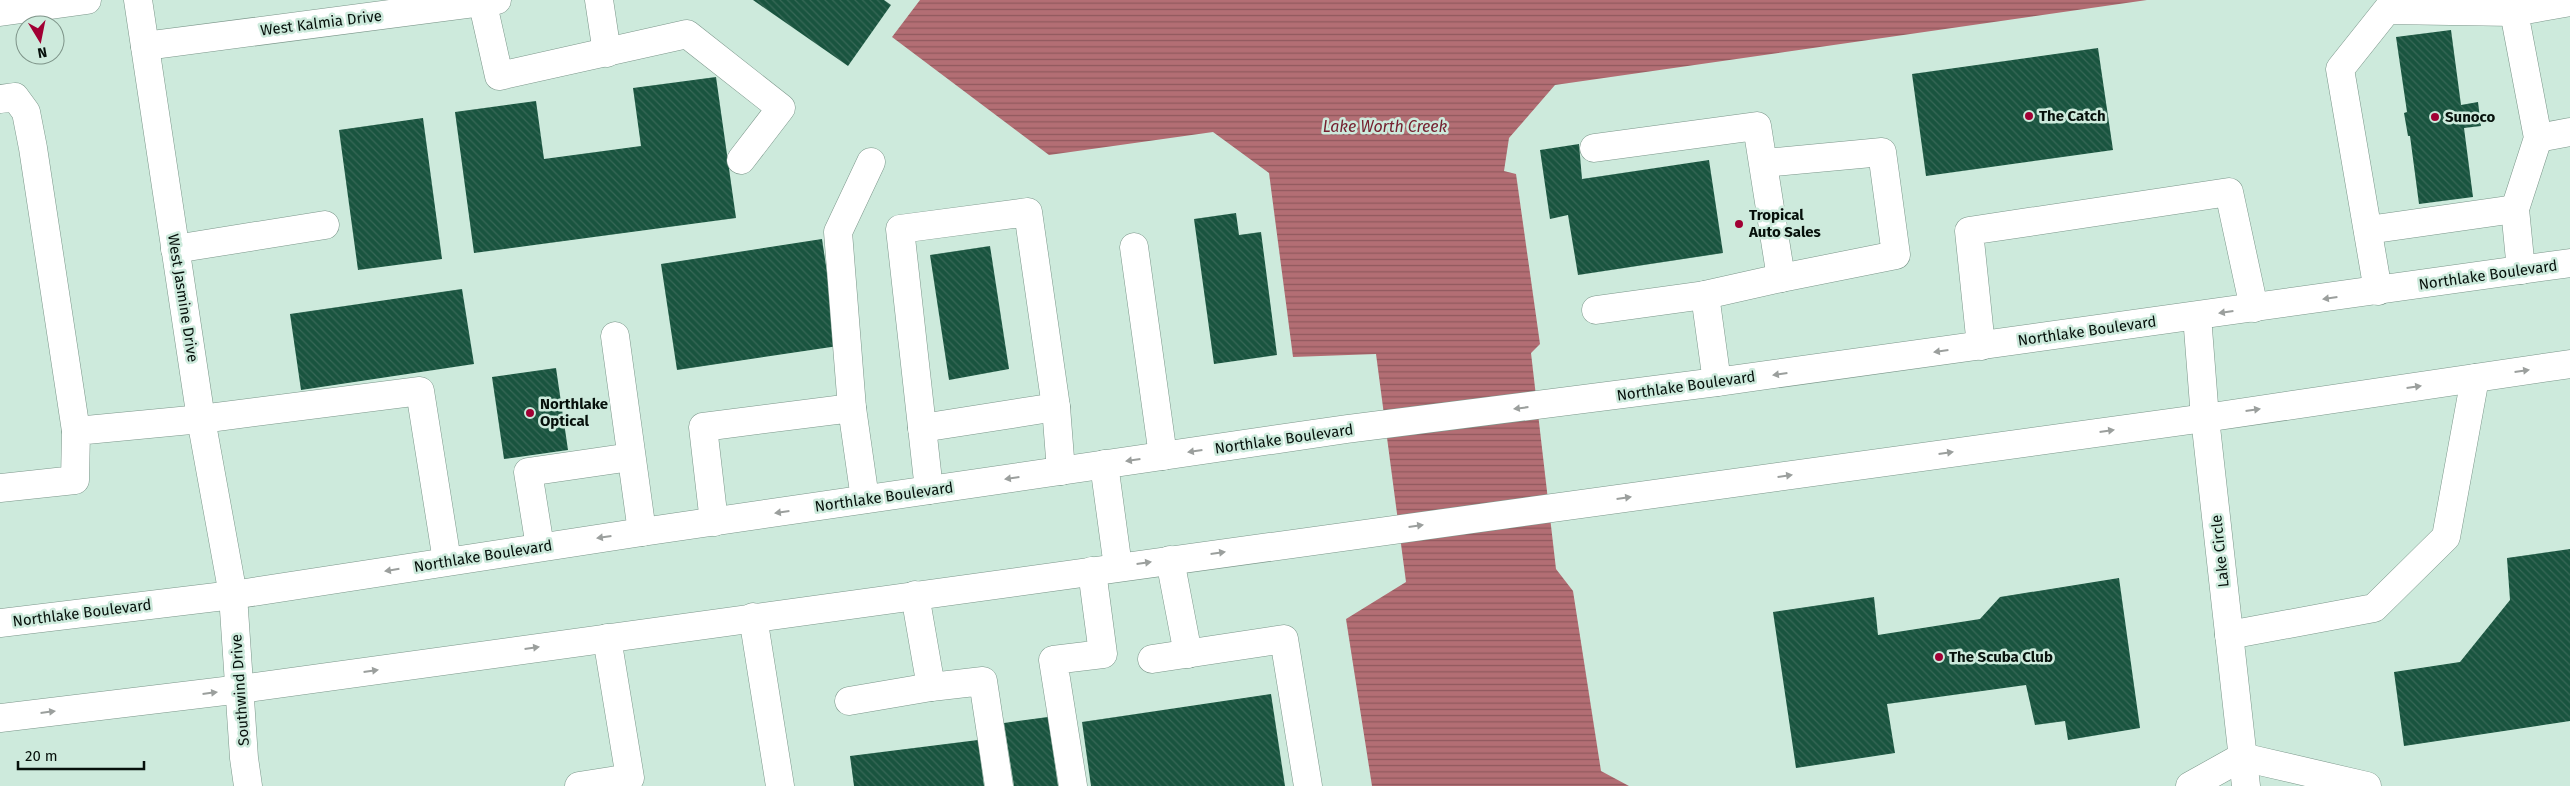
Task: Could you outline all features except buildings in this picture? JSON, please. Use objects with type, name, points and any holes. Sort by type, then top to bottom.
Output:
[{"type":"main road","points":[[0,12],[87,0]]},
{"type":"main road","name":"West Jasmine Drive","points":[[138,0],[201,419],[233,594]]},
{"type":"main road","points":[[600,0],[607,53]]},
{"type":"main road","points":[[487,1],[499,76],[688,34],[781,108],[741,160]]},
{"type":"main road","name":"West Kalmia Drive","points":[[145,46],[487,1]]},
{"type":"main road","points":[[2378,291],[2340,69],[2387,10],[2514,12],[2570,2]]},
{"type":"main road","points":[[2514,12],[2538,138],[2515,209],[2521,270]]},
{"type":"main road","points":[[0,99],[15,98],[26,112],[76,431],[75,480],[0,488]]},
{"type":"main road","points":[[1594,148],[1758,126],[1781,278]]},
{"type":"main road","points":[[2538,138],[2570,132]]},
{"type":"main road","points":[[1596,310],[1705,295],[1896,254],[1882,152],[1765,163]]},
{"type":"main road","points":[[865,500],[852,408],[838,232],[871,162]]},
{"type":"main road","points":[[1981,346],[1969,231],[2229,192],[2254,308]]},
{"type":"main road","points":[[2368,230],[2515,209]]},
{"type":"main road","points":[[929,490],[900,229],[1028,212],[1056,407],[1061,471]]},
{"type":"main road","points":[[175,248],[324,225]]},
{"type":"main road","points":[[1134,247],[1163,456]]},
{"type":"main road","name":"Northlake Boulevard","points":[[0,623],[233,594],[540,547],[1347,429],[1570,402],[2570,263]]},
{"type":"main road","points":[[1705,295],[1717,382]]},
{"type":"main road","name":"Lake Circle","points":[[2197,316],[2205,418],[2246,786]]},
{"type":"main road","points":[[615,336],[642,532]]},
{"type":"main road","points":[[0,718],[241,690],[753,617],[2205,418],[2570,364]]},
{"type":"main road","points":[[2229,635],[2374,608],[2446,537],[2475,378]]},
{"type":"main road","points":[[76,431],[201,419],[420,391],[447,561]]},
{"type":"main road","points":[[922,428],[1056,407]]},
{"type":"main road","points":[[714,522],[703,427],[852,408]]},
{"type":"main road","points":[[540,547],[528,472],[631,457]]},
{"type":"main road","points":[[1073,786],[1053,660],[1103,654],[1105,569],[1104,464]]},
{"type":"main road","points":[[1170,560],[1188,654]]},
{"type":"main road","name":"Southwind Drive","points":[[233,594],[241,690],[244,758],[248,786]]},
{"type":"main road","points":[[915,595],[931,687]]},
{"type":"main road","points":[[753,617],[780,786]]},
{"type":"main road","points":[[579,786],[630,778],[607,638]]},
{"type":"main road","points":[[1152,658],[1284,639],[1308,786]]},
{"type":"main road","points":[[849,701],[931,687],[983,681],[999,786]]},
{"type":"main road","points":[[2190,786],[2242,757],[2367,786]]},
{"type":"water","name":"Lake Worth Creek","points":[[920,0],[2147,0],[1555,85],[1509,138],[1504,171],[1516,174],[1540,344],[1531,353],[1556,569],[1573,591],[1601,771],[1629,786],[1372,786],[1346,619],[1406,582],[1376,354],[1293,357],[1269,173],[1213,132],[1049,155],[892,37]]},
{"type":"place","name":"The Catch","points":[[2029,116]]},
{"type":"place","name":"Sunoco","points":[[2435,117]]},
{"type":"place","name":"Tropical Auto Sales","points":[[1739,224]]},
{"type":"place","name":"Northlake Optical","points":[[530,413]]},
{"type":"place","name":"The Scuba Club","points":[[1939,657]]}]
